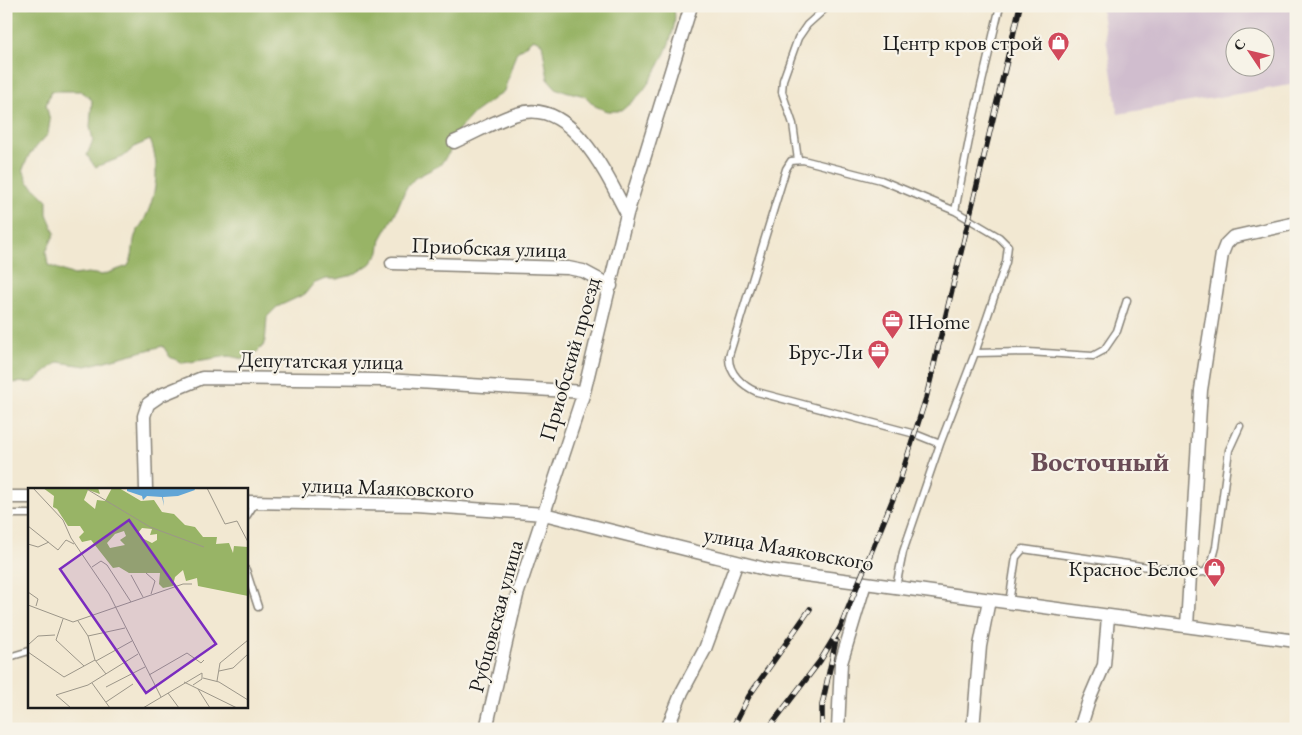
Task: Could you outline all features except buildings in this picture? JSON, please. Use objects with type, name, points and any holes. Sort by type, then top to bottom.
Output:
[{"type":"street","name":"Приобский проезд","points":[[544,514],[584,392],[627,214],[691,6]]},
{"type":"street","points":[[454,142],[518,113],[538,111],[552,115],[585,142],[602,166],[627,214]]},
{"type":"street","points":[[1187,626],[1201,390],[1222,254],[1226,244],[1233,237],[1296,223]]},
{"type":"street","name":"Приобская улица","points":[[392,263],[568,268],[583,271],[611,286]]},
{"type":"street","name":"Депутатская улица","points":[[146,488],[144,416],[148,404],[161,395],[202,378],[386,380],[584,392]]},
{"type":"street","points":[[6,497],[28,497]]},
{"type":"street","name":"улица Маяковского","points":[[251,502],[416,505],[544,514],[769,570],[1296,641]]},
{"type":"street","name":"Рубцовская улица","points":[[486,729],[517,595],[544,514]]},
{"type":"street","points":[[667,729],[682,692],[705,649],[737,562]]},
{"type":"street","points":[[838,729],[841,663],[865,582]]},
{"type":"street","points":[[973,729],[980,646],[989,600]]},
{"type":"street","points":[[1080,729],[1089,700],[1104,665],[1108,617]]},
{"type":"lane","points":[[798,160],[793,124],[782,92],[783,80],[798,38],[807,25],[828,6]]},
{"type":"lane","points":[[955,211],[973,120],[1000,6]]},
{"type":"lane","points":[[896,587],[904,552],[940,444],[975,353],[1006,262],[1008,246],[1000,237],[955,211],[881,180],[798,160],[792,161],[786,170],[728,364],[742,383],[757,392],[907,432],[940,444]]},
{"type":"lane","points":[[975,353],[1028,352],[1092,356],[1104,350],[1117,330],[1127,300]]},
{"type":"lane","points":[[1010,603],[1016,557],[1023,549],[1190,573],[1205,572],[1212,562],[1216,547],[1229,450],[1240,426]]},
{"type":"lane","points":[[6,514],[28,514]]},
{"type":"lane","points":[[248,576],[258,607]]},
{"type":"lane","points":[[6,658],[28,651]]},
{"type":"shaded area","points":[[1101,6],[1296,6],[1296,84],[1118,114]]},
{"type":"green space","points":[[6,6],[147,6],[162,10],[177,6],[673,6],[675,15],[674,26],[666,51],[642,92],[621,111],[607,111],[595,106],[585,96],[557,89],[548,79],[542,43],[533,39],[516,53],[504,91],[474,113],[459,129],[449,153],[440,165],[415,178],[406,188],[395,214],[381,239],[379,252],[370,264],[353,275],[337,279],[325,279],[313,284],[305,294],[277,307],[267,317],[265,344],[255,354],[243,359],[229,356],[183,363],[170,357],[163,346],[86,366],[58,362],[33,382],[6,383]],"holes":[[[51,91],[81,91],[92,100],[90,127],[93,140],[87,155],[95,167],[123,157],[136,146],[150,140],[155,158],[156,178],[153,198],[145,219],[137,231],[130,262],[128,266],[102,275],[88,273],[74,275],[48,265],[46,252],[55,233],[47,214],[47,200],[28,182],[23,169],[29,155],[48,134],[50,120],[46,105]]]},
{"type":"railway","points":[[768,729],[820,661],[840,628],[897,489],[926,398],[1020,6]]},
{"type":"railway","points":[[732,729],[749,696],[810,609]]},
{"type":"railway","points":[[822,729],[822,705],[836,640]]},
{"type":"place","name":"Центр кров строй","points":[[1059,61]]},
{"type":"place","name":"IHome","points":[[892,340]]},
{"type":"place","name":"Брус-Ли","points":[[879,370]]},
{"type":"place","name":"Красное Белое","points":[[1214,587]]},
{"type":"district","name":"Восточный","points":[[1100,461]]}]
